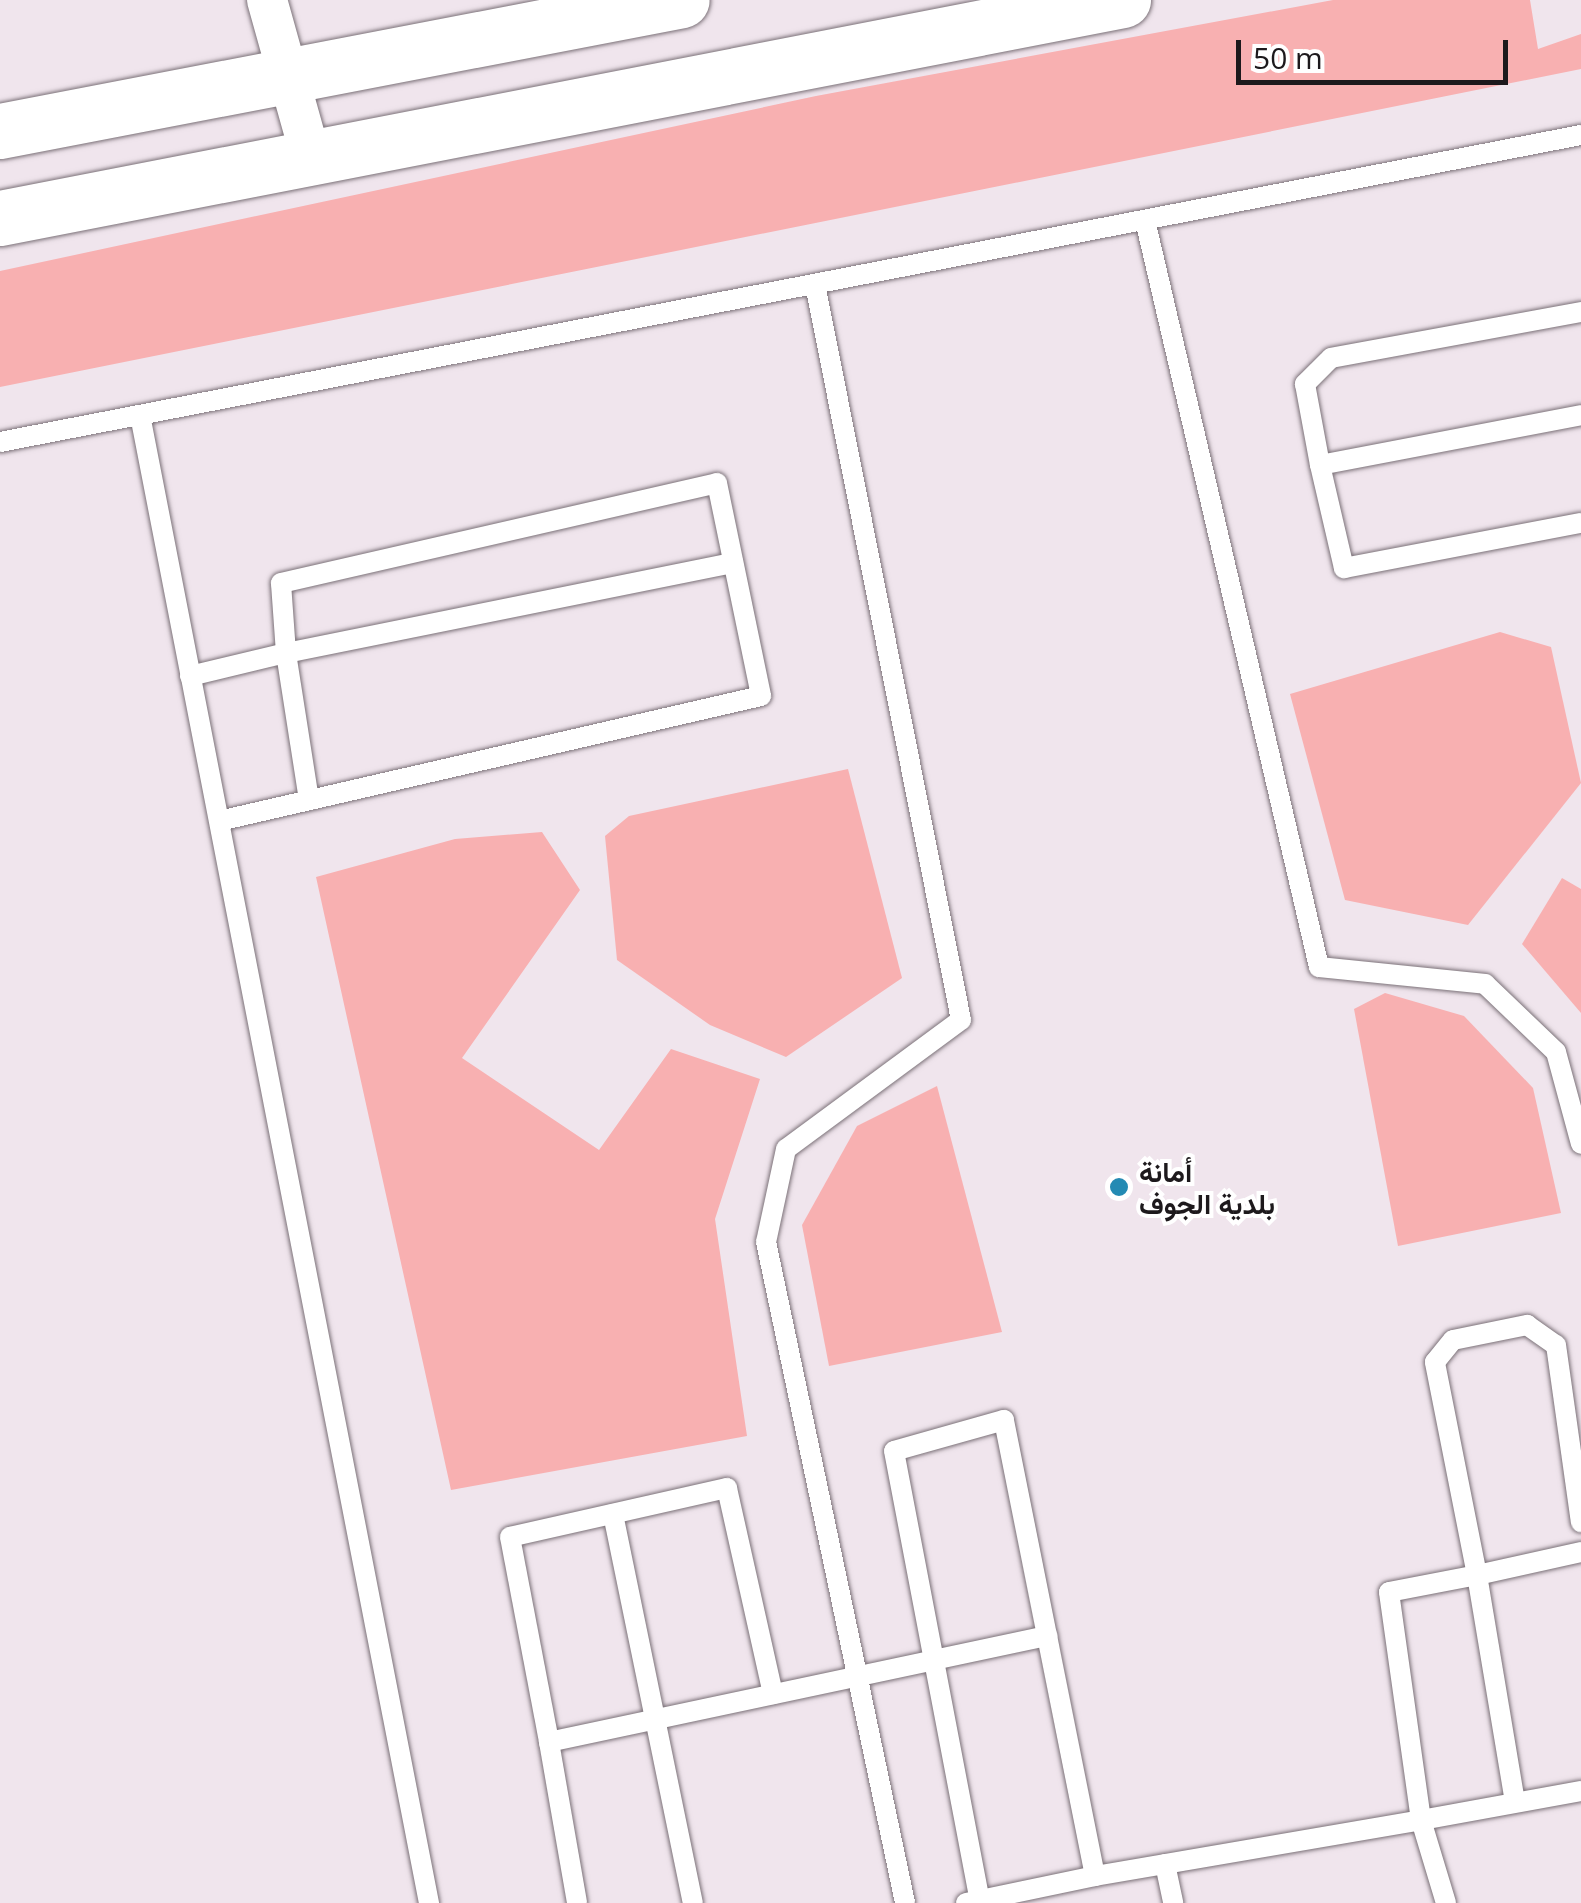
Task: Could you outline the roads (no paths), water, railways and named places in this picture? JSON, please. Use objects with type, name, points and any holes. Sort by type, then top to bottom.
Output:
[{"type":"street","points":[[267,0],[311,158]]},
{"type":"street","points":[[0,131],[289,76],[617,6],[682,0]]},
{"type":"street","points":[[0,218],[1123,0]]},
{"type":"lane","points":[[0,442],[1581,134]]},
{"type":"lane","points":[[1145,220],[1319,967],[1485,984],[1556,1052],[1581,1144]]},
{"type":"lane","points":[[815,284],[961,1020],[786,1149],[766,1242],[904,1903]]},
{"type":"lane","points":[[1581,312],[1331,358],[1305,384],[1344,568],[1581,523]]},
{"type":"lane","points":[[140,415],[429,1903]]},
{"type":"lane","points":[[1320,465],[1581,415]]},
{"type":"lane","points":[[218,820],[309,800],[761,696],[717,483],[281,583],[286,652],[309,800]]},
{"type":"lane","points":[[190,676],[286,652],[733,563]]},
{"type":"lane","points":[[1515,1802],[1477,1575],[1435,1362],[1453,1340],[1527,1326],[1556,1345],[1581,1522]]},
{"type":"lane","points":[[1095,1876],[1004,1420],[894,1450],[934,1660],[973,1902],[1095,1876],[1581,1791]]},
{"type":"lane","points":[[577,1903],[510,1537],[726,1488],[773,1694]]},
{"type":"lane","points":[[613,1514],[693,1903]]},
{"type":"lane","points":[[1446,1903],[1421,1820],[1389,1592],[1581,1552]]},
{"type":"lane","points":[[549,1742],[1047,1636]]},
{"type":"lane","points":[[1165,1864],[1173,1903]]},
{"type":"place","name":"أمانة بلدية الجوف","points":[[1119,1187]]}]
